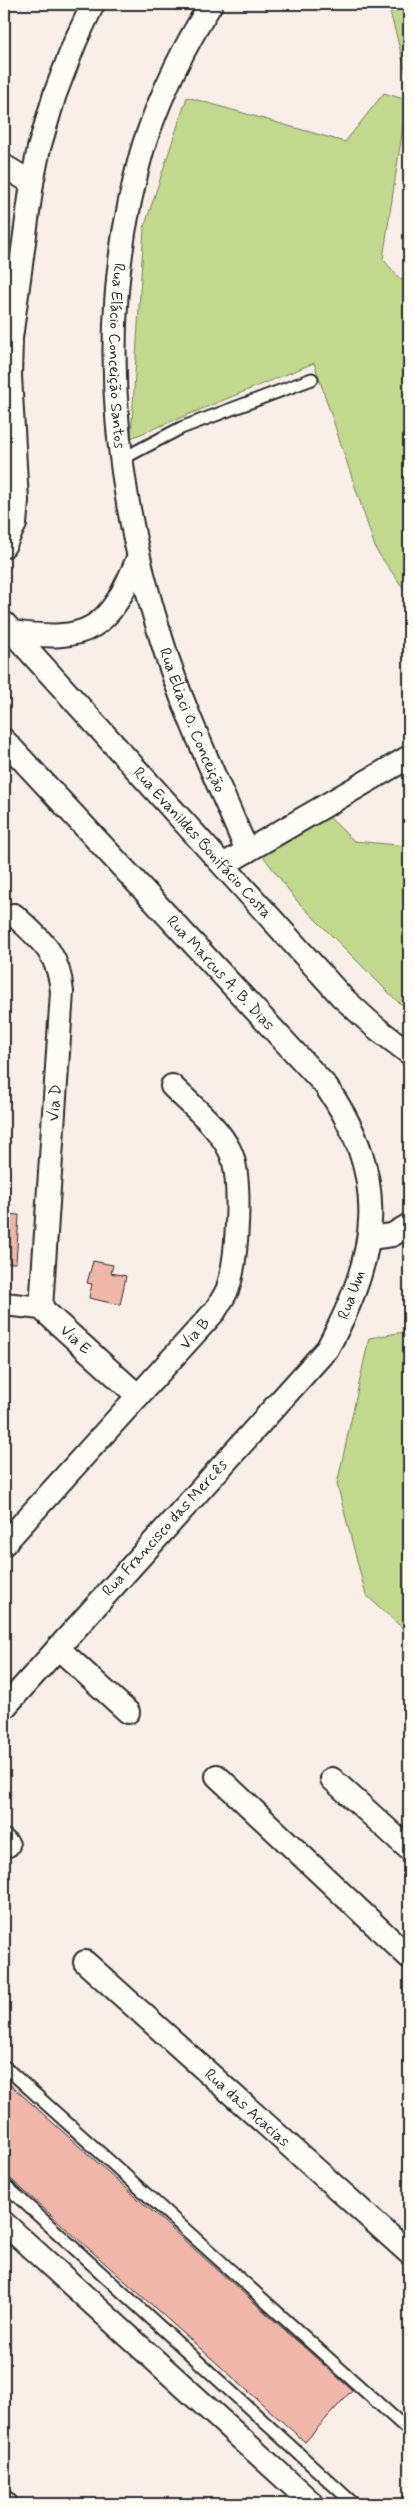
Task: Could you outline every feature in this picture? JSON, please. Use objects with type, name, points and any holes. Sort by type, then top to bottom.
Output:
[{"type":"street","name":"Rua Elácio Conceição Santos","points":[[138,558],[128,508],[116,400],[117,291],[122,242],[146,138],[186,47],[211,4]]},
{"type":"street","points":[[4,546],[15,524],[17,501],[7,374],[32,183],[39,148],[55,94],[86,7]]},
{"type":"street","points":[[4,166],[32,183]]},
{"type":"street","points":[[8,628],[40,636],[67,636],[89,629],[112,610],[125,590],[138,558]]},
{"type":"street","name":"Rua Eliaci O. Conceição","points":[[138,558],[162,642],[180,690],[248,851]]},
{"type":"street","name":"Rua Evanildes Bonifácio Costa","points":[[8,628],[342,997],[409,1054]]},
{"type":"street","name":"Rua Marcus A. B. Dias","points":[[4,740],[325,1085],[342,1108],[355,1134],[366,1169],[371,1204],[370,1238]]},
{"type":"street","points":[[223,865],[409,757]]},
{"type":"street","name":"Via D","points":[[14,915],[47,946],[60,973],[62,992],[41,1308]]},
{"type":"street","name":"Via B","points":[[4,1544],[215,1312],[227,1290],[232,1268],[238,1181],[236,1165],[221,1136],[172,1086]]},
{"type":"street","points":[[370,1238],[392,1235],[409,1226]]},
{"type":"street","name":"Rua Um","points":[[327,1349],[343,1321],[356,1290],[370,1238]]},
{"type":"street","points":[[4,1304],[41,1308]]},
{"type":"street","name":"Via E","points":[[41,1308],[138,1396]]},
{"type":"street","name":"Rua Francisco das Mercês","points":[[4,1708],[327,1349]]},
{"type":"street","points":[[58,1648],[128,1712]]},
{"type":"street","points":[[217,1776],[409,1957]]},
{"type":"street","points":[[332,1779],[409,1849]]},
{"type":"street","name":"Rua das Acacias","points":[[85,1962],[409,2253]]},
{"type":"street","points":[[4,2223],[313,2504]]},
{"type":"lane","points":[[122,459],[181,428],[312,379]]},
{"type":"lane","points":[[4,2066],[409,2431]]},
{"type":"lane","points":[[4,2184],[354,2504]]},
{"type":"green space","points":[[388,4],[409,4],[409,69],[406,72]]},
{"type":"green space","points":[[384,93],[407,100],[383,259],[400,279],[409,284],[409,596],[376,550],[314,363],[131,438],[144,228],[187,97],[345,142]]},
{"type":"green space","points":[[324,812],[354,841],[409,846],[409,1007],[399,1003],[297,901],[253,843]]},
{"type":"green space","points":[[409,1331],[409,1634],[366,1595],[337,1484],[369,1338]]},
{"type":"building","points":[[4,1214],[19,1215],[16,1263],[4,1263]]},
{"type":"building","points":[[93,1261],[113,1265],[111,1273],[126,1276],[120,1305],[89,1298],[92,1284],[87,1283]]},
{"type":"building","points":[[4,2079],[352,2390],[305,2442],[4,2173]]}]
